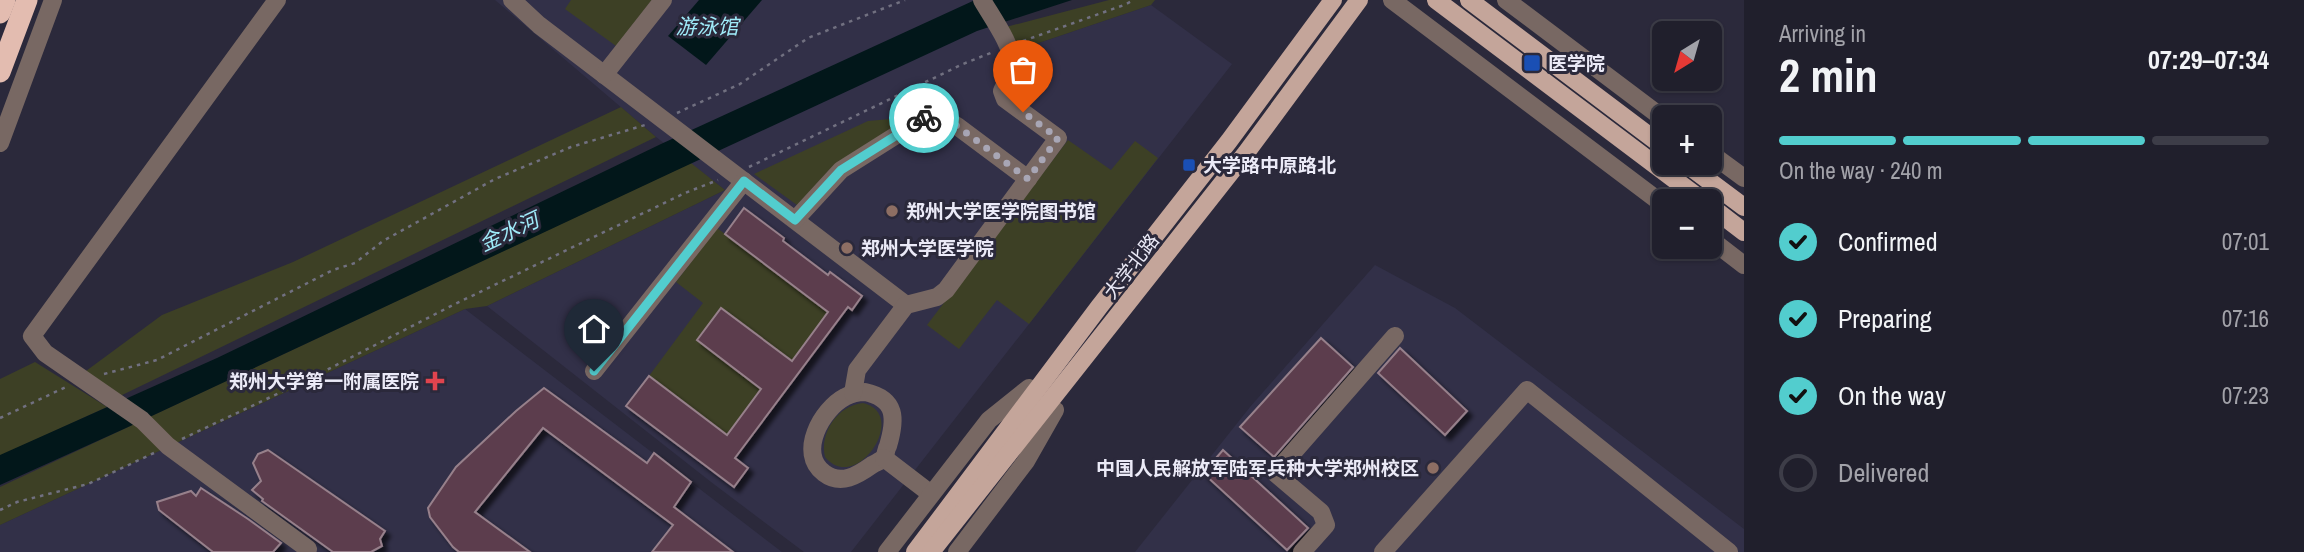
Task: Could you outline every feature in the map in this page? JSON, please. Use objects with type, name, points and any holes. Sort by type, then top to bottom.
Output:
[{"type":"highway","points":[[0,13],[5,0]]},
{"type":"highway","points":[[0,86],[2,67],[27,0]]},
{"type":"main road","name":"大学北路","points":[[931,552],[966,495],[1099,307],[1229,141],[1333,0]]},
{"type":"main road","name":"大学北路","points":[[915,552],[1115,321],[1246,153],[1359,0]]},
{"type":"main road","points":[[1436,0],[1687,189]]},
{"type":"main road","points":[[1469,0],[1652,138]]},
{"type":"main road","points":[[1701,175],[1744,207]]},
{"type":"main road","points":[[1722,215],[1744,232]]},
{"type":"main road","points":[[901,552],[1029,388],[1099,307]]},
{"type":"main road","points":[[945,552],[1055,410],[1115,321]]},
{"type":"street","points":[[0,143],[53,0]]},
{"type":"street","points":[[277,0],[32,336],[44,353],[142,420],[168,446],[309,551]]},
{"type":"street","points":[[512,0],[538,25],[906,305]]},
{"type":"street","points":[[604,75],[663,0]]},
{"type":"street","points":[[853,393],[857,370],[906,305],[937,297],[946,290],[1058,138],[1005,99],[1002,91],[1013,63],[1008,46],[982,0]]},
{"type":"street","points":[[1392,0],[1652,196]]},
{"type":"street","points":[[1506,0],[1652,110]]},
{"type":"street","points":[[795,220],[841,170],[933,112],[957,126],[1028,179]]},
{"type":"street","points":[[1722,162],[1744,178]]},
{"type":"street","points":[[594,371],[739,178]]},
{"type":"street","points":[[1722,248],[1744,265]]},
{"type":"street","points":[[1302,552],[1326,525],[1321,512],[1275,472],[1395,336]]},
{"type":"street","points":[[887,552],[989,420],[1029,388]]},
{"type":"street","points":[[1382,552],[1527,390],[1729,552]]},
{"type":"street","points":[[853,393],[875,394],[886,400],[894,422],[884,458],[862,474],[850,478],[832,477],[815,463],[815,432],[830,408],[842,398],[853,393]]},
{"type":"street","points":[[957,552],[1026,461],[1055,410]]},
{"type":"street","points":[[884,458],[931,494]]},
{"type":"path","points":[[0,418],[82,380],[157,360],[333,270],[355,263],[383,241],[495,179],[571,147],[663,120],[740,84],[808,38],[905,0]]},
{"type":"path","points":[[0,510],[17,502],[88,484],[313,377],[453,305],[685,193],[739,178],[963,64],[1134,0]]},
{"type":"shaded area","name":"郑州大学医学院","points":[[495,0],[991,0],[1018,50],[1151,5],[1232,64],[851,552],[804,552],[487,306],[725,190],[656,137]]},
{"type":"shaded area","name":"中国人民解放军陆军兵种大学郑州校区","points":[[1375,265],[1455,308],[1744,529],[1744,552],[1135,552],[1250,407]]},
{"type":"shaded area","name":"郑州大学第一附属医院","points":[[465,309],[782,552],[0,552],[0,525]]},
{"type":"green space","points":[[571,0],[652,0],[616,46],[565,9]]},
{"type":"green space","points":[[1109,0],[1155,0],[1151,5],[1018,50],[1006,27]]},
{"type":"green space","points":[[621,107],[656,137],[118,397],[86,371],[162,315],[293,262]]},
{"type":"green space","points":[[913,117],[830,169],[797,205],[754,174],[868,121]]},
{"type":"green space","points":[[1068,140],[1111,170],[1135,141],[1158,158],[1029,324],[997,300],[959,349],[927,325]]},
{"type":"green space","points":[[691,163],[725,190],[487,306],[465,309],[0,525],[0,487]]},
{"type":"green space","points":[[717,228],[828,312],[792,361],[721,308],[697,340],[761,389],[727,435],[649,376],[703,303],[676,282]]},
{"type":"green space","points":[[35,362],[107,407],[0,456],[0,379]]},
{"type":"green space","points":[[863,403],[876,410],[881,421],[880,435],[863,460],[851,466],[837,466],[825,457],[828,430],[838,415]]},
{"type":"water","name":"游泳馆","points":[[699,0],[762,0],[706,65],[668,36]]},
{"type":"water","name":"金水河","points":[[975,0],[1072,0],[977,31],[0,485],[0,455],[217,358],[661,144]]},
{"type":"building","points":[[744,208],[828,275],[830,272],[862,296],[852,310],[848,307],[735,458],[748,468],[734,487],[626,406],[649,376],[727,435],[761,389],[697,340],[721,308],[792,361],[828,312],[725,234]]},
{"type":"building","points":[[1321,338],[1353,367],[1274,457],[1240,427]]},
{"type":"building","points":[[1400,348],[1467,411],[1445,435],[1378,373]]},
{"type":"building","points":[[544,388],[647,463],[654,453],[691,482],[674,507],[733,552],[652,552],[673,525],[543,428],[475,512],[530,552],[459,552],[453,547],[430,517],[428,508],[456,467]]},
{"type":"building","points":[[268,450],[385,531],[380,539],[382,546],[371,552],[333,552],[262,501],[252,490],[261,481],[253,463],[258,454]]},
{"type":"building","points":[[1223,450],[1308,528],[1287,550],[1203,473]]},
{"type":"building","points":[[201,488],[281,543],[273,552],[213,552],[159,510],[157,502],[191,491],[196,496]]},
{"type":"way so far","points":[[924,118],[933,112],[957,126],[1028,179],[1058,138],[1023,112]]},
{"type":"place","name":"医学院","points":[[1532,63]]},
{"type":"place","name":"大学路中原路北","points":[[1189,165]]},
{"type":"place","name":"郑州大学医学院图书馆","points":[[892,211]]},
{"type":"place","name":"郑州大学医学院","points":[[847,248]]},
{"type":"place","name":"郑州大学第一附属医院","points":[[435,381]]},
{"type":"place","name":"中国人民解放军陆军兵种大学郑州校区","points":[[1433,468]]},
{"type":"route","points":[[594,371],[744,181],[795,220],[841,170],[924,118]]}]
